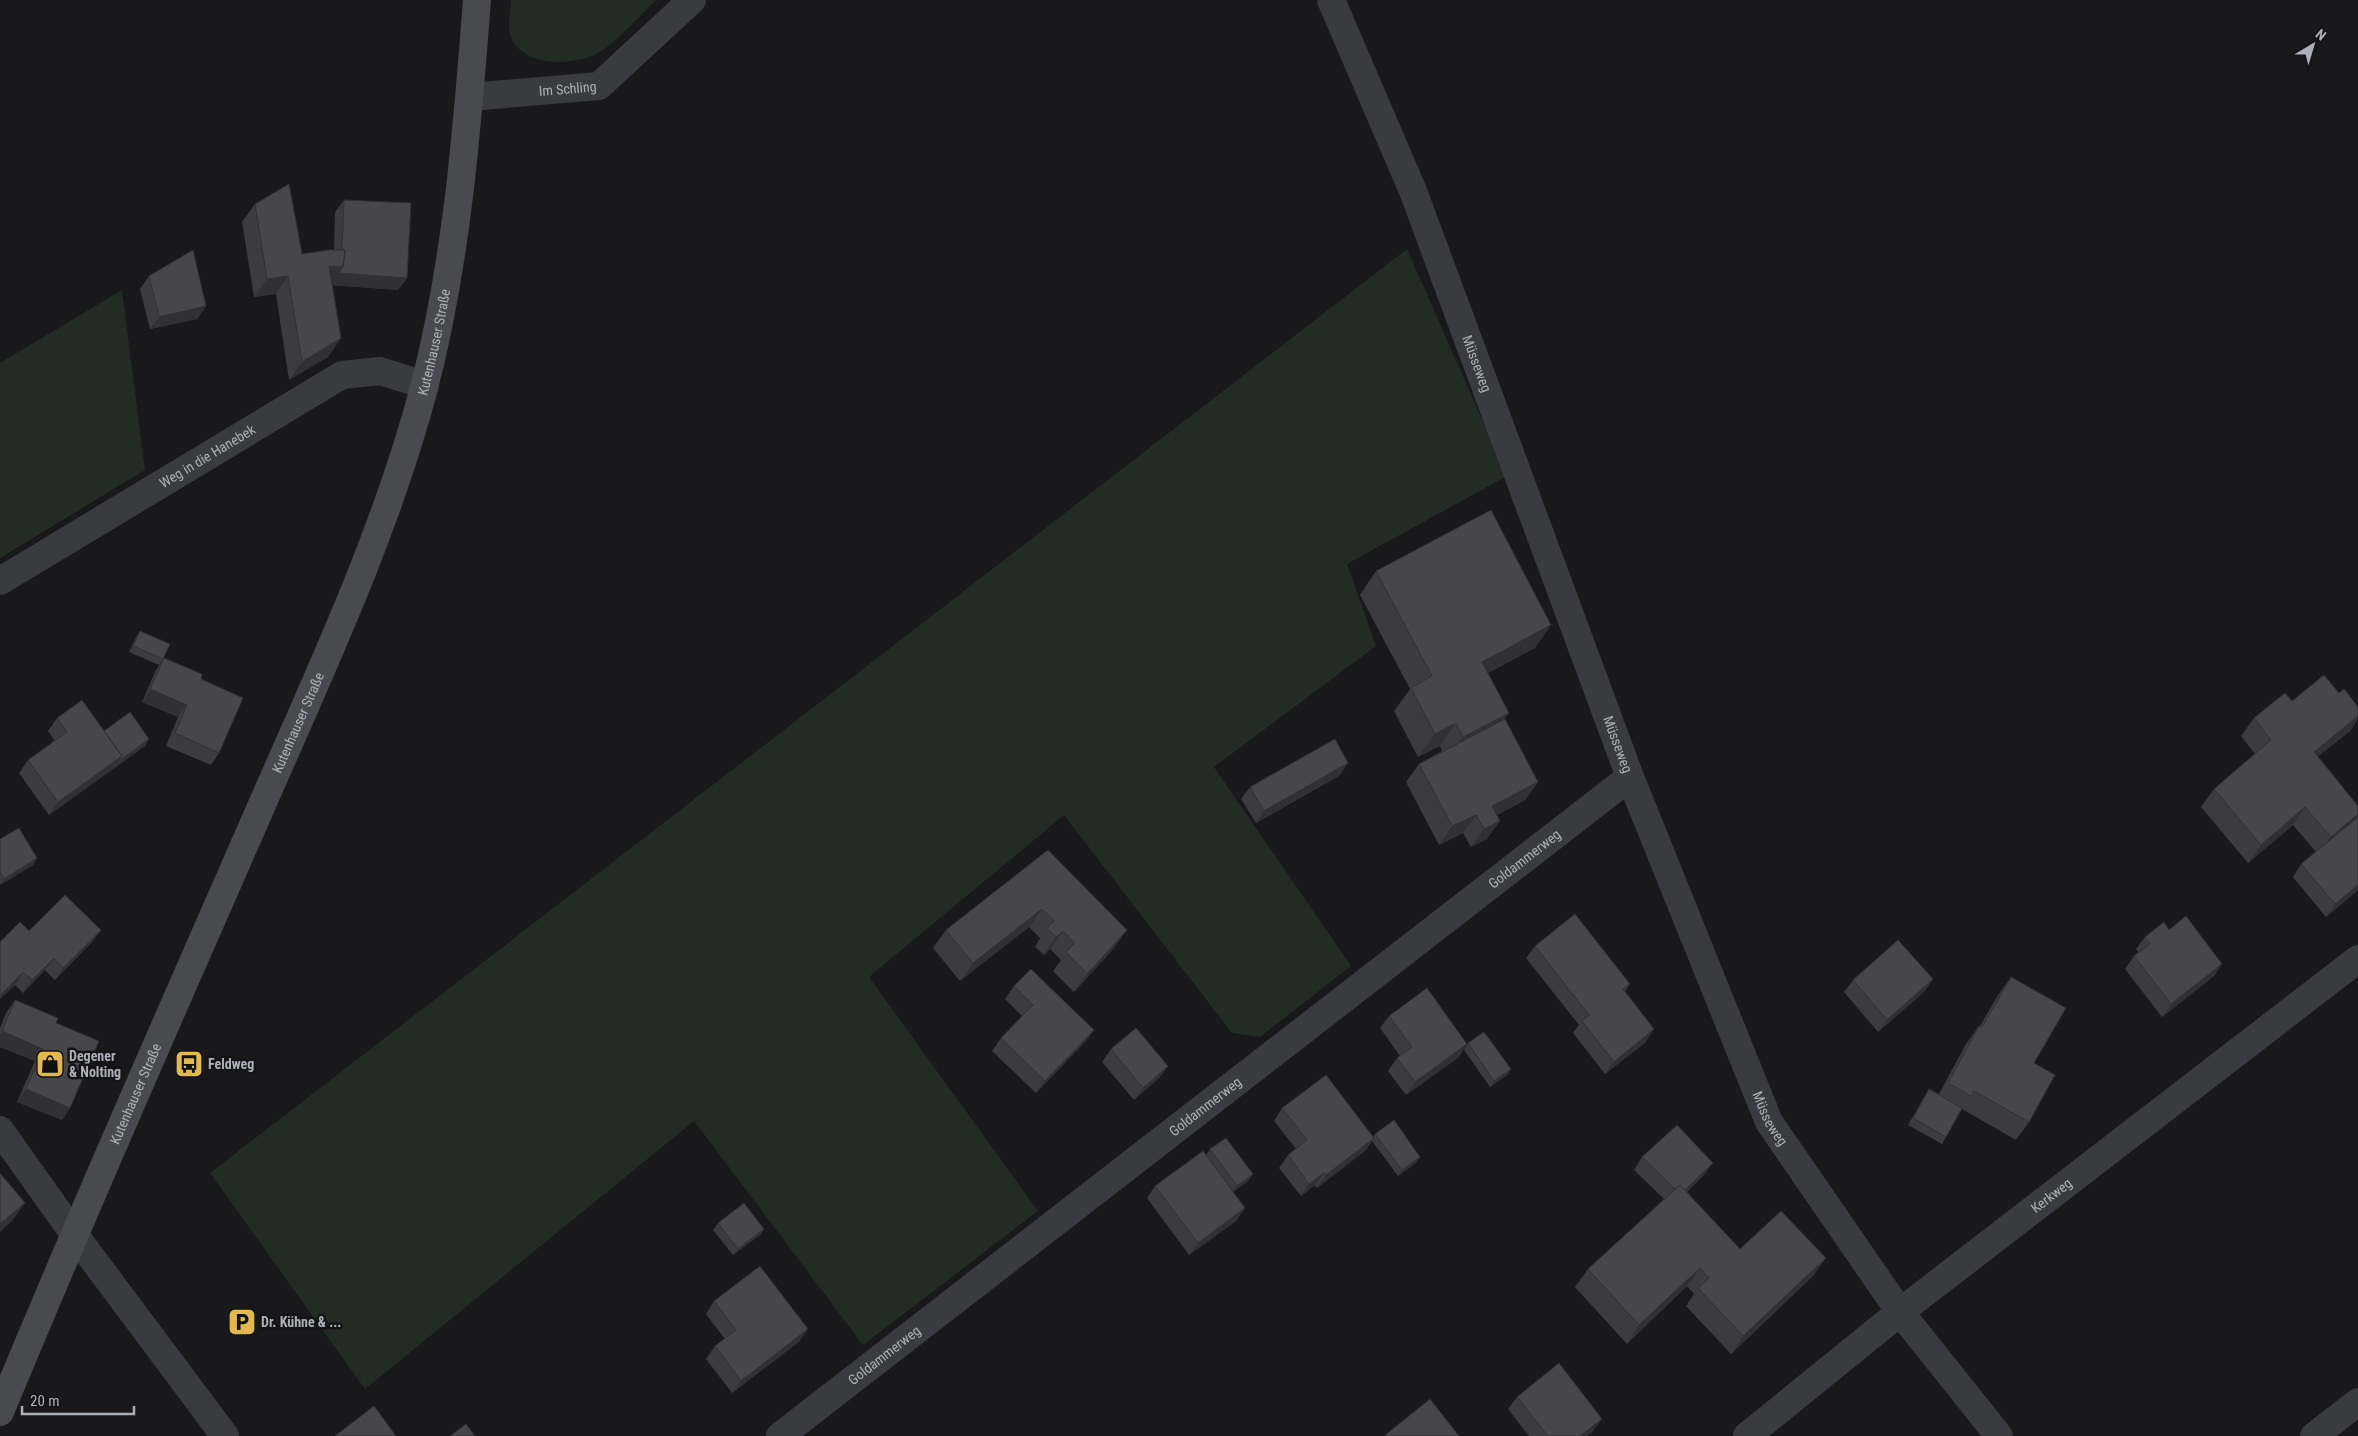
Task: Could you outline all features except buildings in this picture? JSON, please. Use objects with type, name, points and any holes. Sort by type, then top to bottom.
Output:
[{"type":"street","name":"Kutenhauser Straße","points":[[0,1412],[74,1234],[360,579],[401,469],[425,385],[452,253],[470,97],[478,0]]},
{"type":"street","name":"Im Schling","points":[[470,97],[599,86],[692,0]]},
{"type":"street","name":"Müsseweg","points":[[1331,0],[1413,191],[1630,777],[1769,1122],[1900,1312],[1999,1436]]},
{"type":"street","name":"Weg in die Hanebek","points":[[0,581],[342,375],[380,371],[425,385]]},
{"type":"street","name":"Goldammerweg","points":[[780,1436],[1630,777]]},
{"type":"street","name":"Kerkweg","points":[[1747,1436],[1900,1312],[2358,959]]},
{"type":"street","points":[[0,1130],[74,1234],[225,1436]]},
{"type":"street","points":[[2314,1436],[2358,1402]]},
{"type":"shaded area","points":[[511,0],[656,0],[603,50],[579,60],[551,62],[526,54],[516,45],[509,30]]},
{"type":"shaded area","points":[[1407,249],[1507,476],[1347,564],[1376,646],[1214,767],[1351,966],[1260,1037],[1232,1033],[1064,815],[869,977],[1038,1211],[863,1345],[694,1121],[365,1389],[210,1173]]},
{"type":"shaded area","points":[[122,290],[145,470],[0,558],[0,363]]},
{"type":"place","name":"Degener & Nolting","points":[[50,1064]]},
{"type":"place","name":"Feldweg","points":[[189,1064]]},
{"type":"place","name":"Dr. Kühne & ...","points":[[242,1322]]}]
